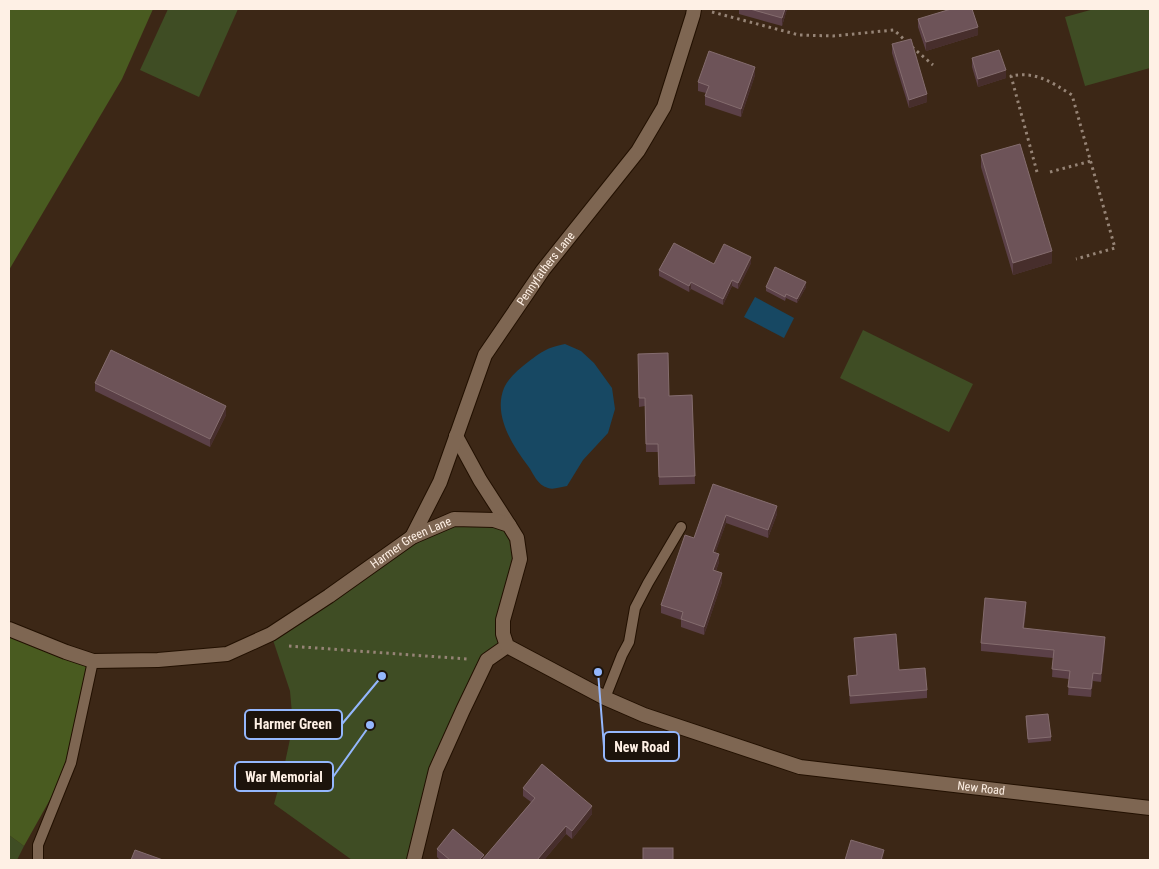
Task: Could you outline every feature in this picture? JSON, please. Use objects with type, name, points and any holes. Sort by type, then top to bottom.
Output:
[{"type":"street","name":"Pennyfathers Lane","points":[[412,537],[440,482],[484,355],[543,270],[638,151],[664,107],[694,9]]},
{"type":"street","points":[[414,860],[436,770],[488,660],[507,646],[503,634],[504,620],[520,559],[517,538],[480,480],[456,436]]},
{"type":"street","name":"Harmer Green Lane","points":[[9,629],[93,661],[158,660],[227,654],[271,634],[412,537],[454,519],[494,520],[509,525]]},
{"type":"street","name":"New Road","points":[[507,646],[605,698],[644,715],[800,767],[1150,808]]},
{"type":"lane","points":[[605,698],[629,642],[635,608],[681,527]]},
{"type":"lane","points":[[38,860],[38,845],[71,762],[93,661]]},
{"type":"path","points":[[709,12],[799,35],[833,36],[894,30],[933,65]]},
{"type":"path","points":[[1037,172],[1011,76],[1021,74],[1035,75],[1072,94],[1115,248],[1076,259]]},
{"type":"path","points":[[1050,172],[1091,162]]},
{"type":"path","points":[[251,644],[488,660]]},
{"type":"green space","points":[[9,9],[153,9],[122,79],[9,270]]},
{"type":"green space","points":[[168,9],[238,9],[199,97],[140,70]]},
{"type":"green space","points":[[1094,9],[1150,9],[1150,68],[1085,86],[1065,17]]},
{"type":"green space","points":[[863,330],[973,384],[949,432],[840,378]]},
{"type":"green space","points":[[453,519],[494,520],[517,538],[503,620],[507,646],[487,660],[463,710],[414,860],[352,860],[274,804],[293,725],[290,691],[271,634]]},
{"type":"green space","points":[[9,629],[93,661],[71,762],[24,846],[9,835]]},
{"type":"green space","points":[[9,835],[24,846],[17,860],[9,860]]},
{"type":"water","points":[[755,297],[794,318],[784,338],[744,317]]},
{"type":"water","points":[[565,344],[581,351],[594,363],[612,388],[615,409],[608,433],[583,460],[567,486],[550,489],[538,482],[510,439],[503,419],[501,398],[506,384],[521,367],[545,350]]},
{"type":"building","points":[[750,9],[785,9],[782,18]]},
{"type":"building","points":[[951,9],[972,9],[978,27],[926,42],[918,19]]},
{"type":"building","points":[[911,39],[927,94],[909,100],[892,44]]},
{"type":"building","points":[[999,50],[1006,70],[978,79],[972,58]]},
{"type":"building","points":[[709,51],[755,67],[741,109],[705,96],[709,86],[698,82]]},
{"type":"building","points":[[1020,144],[1052,251],[1013,263],[981,155]]},
{"type":"building","points":[[674,243],[714,264],[724,244],[751,257],[738,283],[732,280],[723,299],[691,282],[689,286],[659,270]]},
{"type":"building","points":[[775,267],[806,282],[797,299],[786,294],[785,297],[766,287]]},
{"type":"building","points":[[111,350],[226,406],[210,439],[95,383]]},
{"type":"building","points":[[668,353],[669,396],[692,395],[695,476],[659,477],[658,444],[646,444],[645,398],[639,398],[638,354]]},
{"type":"building","points":[[713,484],[777,506],[768,530],[726,515],[713,552],[719,554],[713,570],[722,573],[704,627],[681,619],[683,612],[661,605],[685,535],[694,538]]},
{"type":"building","points":[[985,598],[1026,602],[1023,628],[1105,637],[1101,674],[1093,673],[1091,689],[1068,687],[1070,671],[1052,669],[1054,650],[981,643]]},
{"type":"building","points":[[896,634],[899,670],[925,668],[927,690],[850,696],[848,676],[857,675],[854,638]]},
{"type":"building","points":[[1048,714],[1051,737],[1028,739],[1026,716]]},
{"type":"building","points":[[542,764],[592,806],[572,831],[566,826],[537,860],[482,860],[535,798],[523,788]]},
{"type":"building","points":[[453,829],[484,855],[479,860],[450,860],[437,849]]},
{"type":"building","points":[[851,840],[884,850],[881,860],[845,860]]},
{"type":"building","points":[[643,848],[673,848],[673,860],[643,860]]},
{"type":"building","points":[[135,850],[163,860],[131,860]]},
{"type":"place","name":"New Road","points":[[598,672]]},
{"type":"place","name":"Harmer Green","points":[[382,676]]},
{"type":"place","name":"War Memorial","points":[[370,725]]}]
